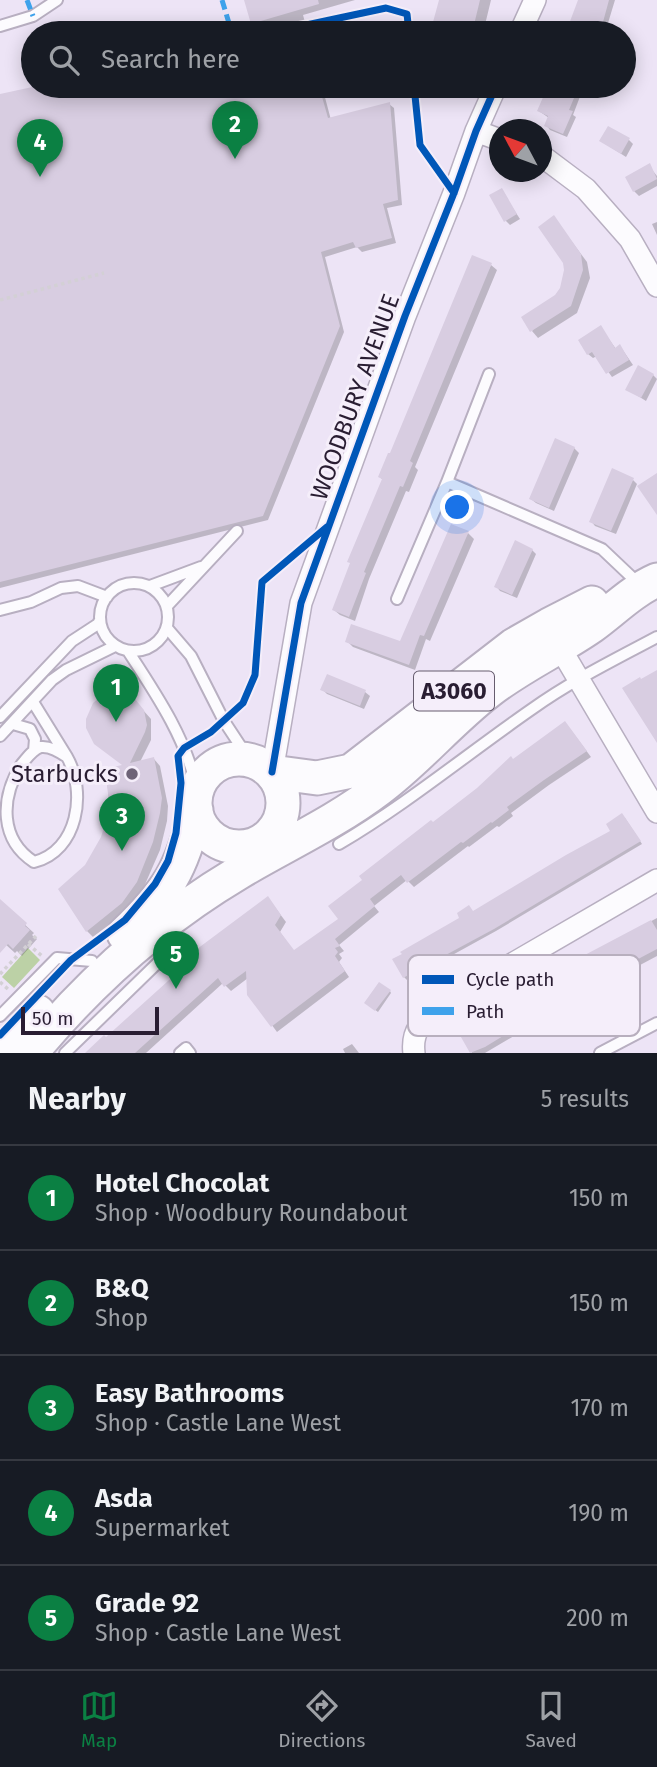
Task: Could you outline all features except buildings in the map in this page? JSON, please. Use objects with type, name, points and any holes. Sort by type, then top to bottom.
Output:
[{"type":"main road","name":"A3060","points":[[260,766],[317,778],[351,771],[514,645],[599,600],[645,586]]},
{"type":"main road","name":"A3060","points":[[43,1052],[107,971],[161,927],[237,873],[326,838],[491,689],[591,627],[645,586]]},
{"type":"main road","points":[[3,1053],[36,1014],[150,909],[171,882],[186,848],[203,777],[223,761],[260,766],[279,783],[283,810],[279,823],[262,839]]},
{"type":"main road","points":[[196,800],[200,822],[216,840],[228,846],[241,847],[262,839],[326,838]]},
{"type":"main road","name":"A3060","points":[[237,873],[262,839]]},
{"type":"street","points":[[525,21],[535,0]]},
{"type":"street","name":"WOODBURY AVENUE","points":[[260,766],[300,603],[405,316],[491,98]]},
{"type":"street","points":[[476,131],[489,136]]},
{"type":"street","points":[[552,164],[586,189],[630,239],[657,286]]},
{"type":"street","points":[[559,646],[657,812]]},
{"type":"street","points":[[528,955],[657,880]]},
{"type":"lane","points":[[0,26],[33,16],[57,0]]},
{"type":"lane","points":[[397,599],[489,374]]},
{"type":"lane","points":[[447,482],[602,549],[645,586]]},
{"type":"lane","points":[[167,606],[237,531]]},
{"type":"lane","points":[[150,586],[204,566]]},
{"type":"lane","points":[[126,584],[150,586],[162,596],[167,606],[167,628],[151,648],[128,651],[114,646],[102,629],[100,620],[102,606],[107,597],[116,588],[126,584]]},
{"type":"lane","points":[[0,610],[31,602],[61,588],[78,586],[107,597]]},
{"type":"lane","points":[[0,717],[64,649],[100,620]]},
{"type":"lane","points":[[167,628],[191,656],[224,721],[260,766]]},
{"type":"lane","points":[[326,838],[393,811],[532,709],[578,679],[657,638]]},
{"type":"lane","points":[[0,736],[66,670],[114,646]]},
{"type":"lane","points":[[128,651],[162,703],[191,762],[196,800]]},
{"type":"lane","points":[[33,702],[67,757],[78,799],[75,821],[62,846],[48,859],[34,862],[20,854],[6,835],[1,815],[4,793],[17,771],[34,751],[41,747],[48,748],[67,757]]},
{"type":"lane","points":[[13,724],[30,729],[36,739],[34,751]]},
{"type":"lane","points":[[0,1016],[57,958],[92,961]]},
{"type":"lane","points":[[640,1032],[657,1023]]},
{"type":"lane","points":[[600,1053],[633,1036]]},
{"type":"lane","points":[[626,1040],[632,1053]]},
{"type":"lane","points":[[180,1053],[186,1048],[190,1053]]},
{"type":"path","points":[[0,300],[104,273]]},
{"type":"path","points":[[0,974],[36,936]]},
{"type":"green space","points":[[28,948],[40,960],[14,988],[2,977]]},
{"type":"marked path","points":[[27,0],[33,16]]},
{"type":"marked path","points":[[222,0],[228,21]]},
{"type":"cycle path","points":[[325,21],[386,8],[407,14],[408,21]]},
{"type":"cycle path","points":[[415,98],[420,145],[454,193]]},
{"type":"cycle path","points":[[272,772],[301,603],[405,316],[491,98]]},
{"type":"cycle path","points":[[0,1035],[71,960],[125,920],[155,884],[168,861],[176,833],[181,783],[178,756],[184,748],[211,732],[243,703],[255,675],[262,582],[327,527]]},
{"type":"place","name":"B&Q","points":[[235,159]]},
{"type":"place","name":"Asda","points":[[40,177]]},
{"type":"place","name":"Hotel Chocolat","points":[[116,722]]},
{"type":"place","name":"Starbucks","points":[[132,774]]},
{"type":"place","name":"Easy Bathrooms","points":[[122,851]]},
{"type":"place","name":"Grade 92","points":[[176,989]]}]
